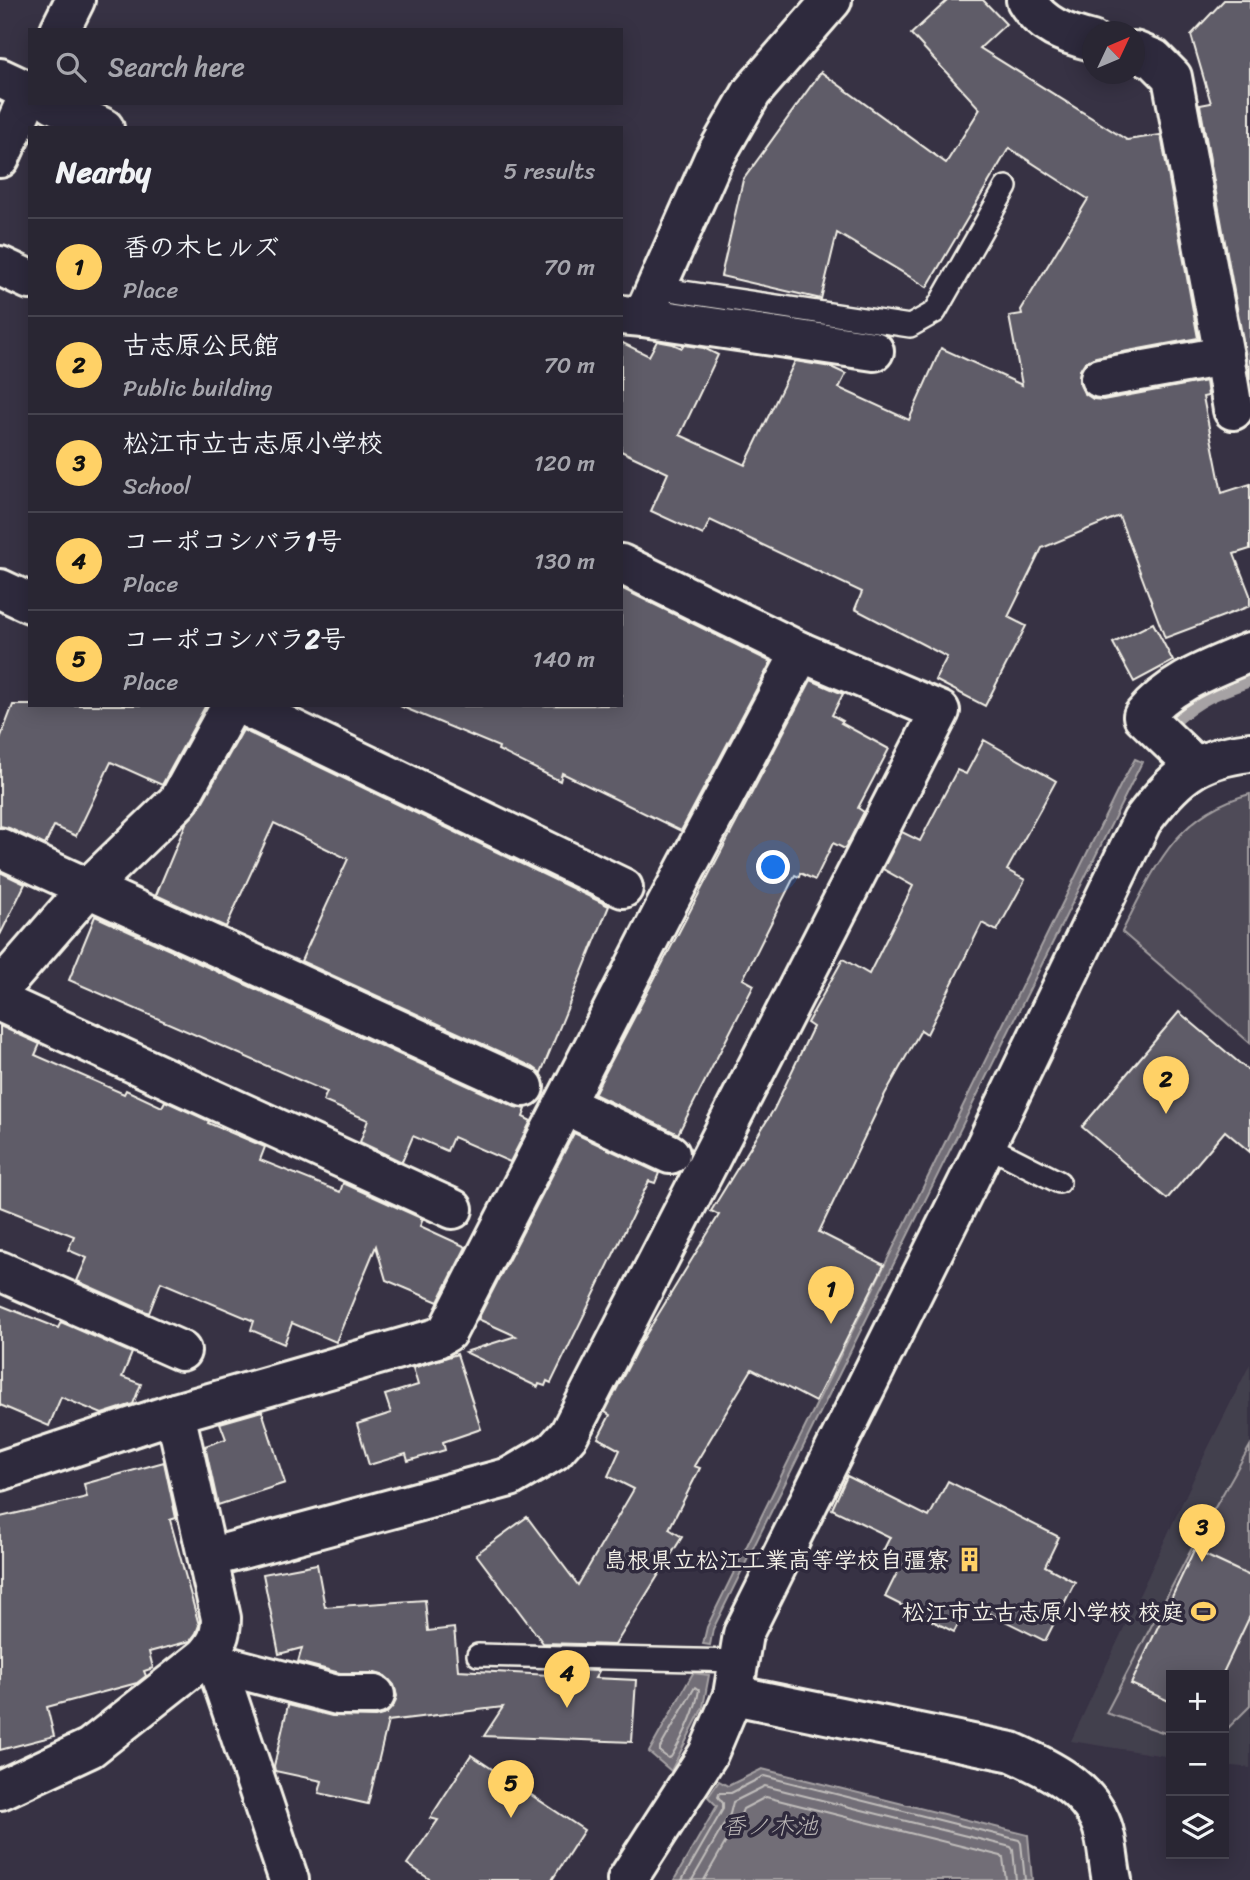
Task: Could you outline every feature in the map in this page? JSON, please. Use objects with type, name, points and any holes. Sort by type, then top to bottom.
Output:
[{"type":"street","points":[[61,28],[75,0]]},
{"type":"street","points":[[832,0],[752,92],[713,160],[640,307],[874,351]]},
{"type":"street","points":[[1026,0],[1033,11],[1051,26],[1067,35],[1082,38]]},
{"type":"street","points":[[1145,55],[1154,59],[1172,77],[1233,410]]},
{"type":"street","points":[[0,78],[28,91]]},
{"type":"street","points":[[0,158],[28,96]]},
{"type":"street","points":[[57,105],[100,126]]},
{"type":"street","points":[[0,265],[28,279]]},
{"type":"street","points":[[1100,378],[1224,355]]},
{"type":"street","points":[[208,1558],[510,1477],[554,1451],[569,1434],[940,711],[802,652],[623,565]]},
{"type":"street","points":[[0,589],[28,602]]},
{"type":"street","points":[[0,1471],[175,1413],[437,1338],[447,1332],[665,908],[802,652]]},
{"type":"street","points":[[1195,766],[1143,716],[1154,704],[1187,679],[1250,652]]},
{"type":"street","points":[[0,989],[87,889],[179,800],[230,707]]},
{"type":"street","points":[[246,707],[623,888]]},
{"type":"street","points":[[626,1880],[708,1754],[736,1678],[743,1634],[986,1145],[1142,821],[1167,788],[1195,766],[1228,754],[1250,751]]},
{"type":"street","points":[[0,848],[524,1087]]},
{"type":"street","points":[[0,1002],[453,1209]]},
{"type":"street","points":[[565,1105],[670,1154]]},
{"type":"street","points":[[0,1271],[181,1351]]},
{"type":"street","points":[[175,1413],[221,1618],[221,1634],[216,1654],[289,1880]]},
{"type":"street","points":[[0,1790],[90,1748],[205,1657],[216,1654],[337,1695],[375,1695]]},
{"type":"street","points":[[736,1678],[1012,1752],[1048,1768],[1070,1783],[1093,1807],[1103,1828],[1112,1880]]},
{"type":"lane","points":[[640,307],[910,326],[935,312],[1006,187]]},
{"type":"lane","points":[[986,1145],[1059,1182]]},
{"type":"lane","points":[[478,1656],[736,1678]]},
{"type":"shaded area","points":[[1250,794],[1250,1043],[1122,932],[1157,866],[1185,829],[1225,803]]},
{"type":"shaded area","points":[[1250,1364],[1250,1768],[1229,1766],[1229,1670],[1166,1670],[1166,1756],[1071,1741]]},
{"type":"shaded area","name":"松江市立古志原小学校 校庭","points":[[1250,1446],[1250,1706],[1229,1727],[1229,1670],[1166,1670],[1166,1733],[1106,1713],[1192,1548]]},
{"type":"water","points":[[1135,759],[1142,762],[713,1629],[710,1645],[703,1644],[707,1627]]},
{"type":"water","points":[[693,1673],[709,1675],[703,1707],[671,1771],[649,1752]]},
{"type":"water","name":"香ノ木池","points":[[762,1769],[1028,1835],[1032,1880],[674,1880],[717,1806],[708,1797],[719,1781],[728,1786]]},
{"type":"building","points":[[948,0],[983,0],[1006,24],[980,48],[1127,140],[1161,135],[1198,338],[1096,357],[1085,362],[1080,370],[1079,382],[1084,393],[1093,399],[1103,400],[1206,381],[1208,396],[1203,397],[1222,493],[1250,484],[1250,549],[1234,554],[1250,595],[1250,606],[1165,638],[1119,516],[1042,548],[1008,617],[1026,626],[985,706],[935,680],[947,657],[855,609],[862,592],[710,520],[703,535],[651,511],[668,473],[623,452],[623,343],[649,356],[657,341],[682,348],[684,345],[704,348],[718,355],[680,435],[745,465],[795,361],[831,367],[846,374],[839,388],[909,420],[941,348],[1022,385],[1009,316],[1022,314],[1021,310],[1088,199],[1009,148],[927,287],[837,233],[821,299],[721,276],[743,180],[821,72],[946,163],[980,109],[911,34]]},
{"type":"building","points":[[1224,0],[1250,0],[1250,379],[1200,105],[1211,103],[1191,35]]},
{"type":"building","points":[[623,589],[771,662],[681,831],[562,773],[560,781],[498,750],[499,747],[402,707],[623,707]]},
{"type":"building","points":[[1153,623],[1173,661],[1134,682],[1113,643]]},
{"type":"building","points":[[811,680],[843,694],[832,715],[843,721],[841,723],[889,749],[858,808],[864,812],[845,849],[833,843],[815,880],[800,873],[799,877],[795,875],[743,979],[754,985],[678,1134],[594,1094]]},
{"type":"building","points":[[13,705],[205,707],[162,785],[111,762],[76,836],[54,826],[45,845],[0,826],[0,739]]},
{"type":"building","points":[[243,730],[609,906],[541,1073],[301,961],[348,859],[274,823],[226,927],[156,895],[186,823],[198,810]]},
{"type":"building","points":[[984,740],[1056,781],[1007,870],[1025,880],[997,931],[982,923],[927,1034],[921,1030],[885,1094],[819,1232],[884,1265],[815,1402],[752,1369],[694,1466],[700,1468],[669,1529],[682,1537],[615,1645],[543,1643],[476,1554],[527,1517],[578,1585],[634,1489],[608,1476],[620,1450],[598,1438],[610,1415],[605,1412],[637,1349],[719,1215],[711,1211],[774,1109],[813,1027],[807,1023],[843,959],[869,974],[913,886],[883,869],[902,832],[920,841],[957,770],[966,774]]},
{"type":"building","points":[[0,872],[25,884],[0,935]]},
{"type":"building","points":[[95,916],[515,1107],[526,1109],[523,1117],[531,1121],[510,1162],[453,1137],[447,1151],[413,1136],[402,1162],[360,1142],[368,1120],[323,1101],[327,1092],[69,980]]},
{"type":"building","points":[[1179,1012],[1250,1072],[1250,1152],[1225,1131],[1167,1199],[1082,1127]]},
{"type":"building","points":[[0,1026],[40,1044],[35,1055],[124,1094],[126,1090],[162,1107],[165,1101],[265,1147],[260,1160],[340,1192],[343,1183],[423,1219],[420,1226],[466,1247],[438,1302],[386,1280],[376,1246],[336,1342],[292,1323],[284,1344],[251,1330],[254,1321],[161,1282],[149,1313],[77,1281],[87,1258],[68,1250],[74,1236],[0,1207]]},
{"type":"building","points":[[574,1133],[659,1173],[655,1183],[649,1181],[551,1383],[547,1381],[545,1386],[539,1384],[538,1387],[465,1352],[516,1336],[478,1319]]},
{"type":"building","points":[[0,1305],[58,1328],[61,1322],[132,1353],[122,1377],[141,1384],[133,1404],[102,1414],[61,1397],[49,1426],[0,1405]]},
{"type":"building","points":[[457,1354],[481,1429],[443,1442],[445,1450],[408,1461],[406,1454],[369,1465],[357,1424],[391,1413],[385,1395],[418,1385],[413,1368]]},
{"type":"building","points":[[262,1411],[285,1483],[218,1505],[205,1446],[226,1439],[220,1423]]},
{"type":"building","points":[[164,1462],[176,1518],[170,1520],[199,1625],[196,1633],[190,1641],[149,1652],[153,1668],[144,1671],[146,1676],[137,1683],[47,1707],[54,1736],[0,1750],[0,1517],[87,1497],[84,1484]]},
{"type":"building","name":"島根県立松江工業高等学校自彊寮","points":[[847,1476],[929,1517],[948,1481],[1059,1537],[1045,1566],[1075,1582],[1045,1641],[969,1603],[954,1632],[885,1597],[901,1565],[881,1555],[890,1537],[832,1509]]},
{"type":"building","points":[[1194,1550],[1250,1576],[1250,1616],[1224,1670],[1166,1670],[1166,1700],[1131,1684]]},
{"type":"building","points":[[317,1564],[325,1607],[425,1600],[428,1631],[454,1628],[458,1670],[567,1676],[563,1670],[599,1671],[595,1678],[636,1680],[632,1742],[484,1736],[503,1707],[388,1721],[368,1804],[319,1793],[322,1781],[275,1771],[288,1705],[332,1716],[375,1717],[386,1714],[394,1705],[397,1696],[394,1685],[385,1676],[375,1673],[340,1673],[298,1662],[302,1648],[279,1654],[263,1574]]},
{"type":"building","points":[[471,1755],[584,1830],[552,1880],[431,1880],[407,1864],[438,1820],[430,1818]]},
{"type":"waterway","points":[[1176,719],[1211,695],[1250,680]]},
{"type":"place","name":"古志原公民館","points":[[1166,1114]]},
{"type":"place","name":"香の木ヒルズ","points":[[831,1324]]},
{"type":"place","name":"島根県立松江工業高等学校自彊寮","points":[[969,1560]]},
{"type":"place","name":"松江市立古志原小学校","points":[[1202,1562]]},
{"type":"place","name":"松江市立古志原小学校 校庭","points":[[1204,1612]]},
{"type":"place","name":"コーポコシバラ1号","points":[[567,1708]]},
{"type":"place","name":"コーポコシバラ2号","points":[[511,1818]]}]
